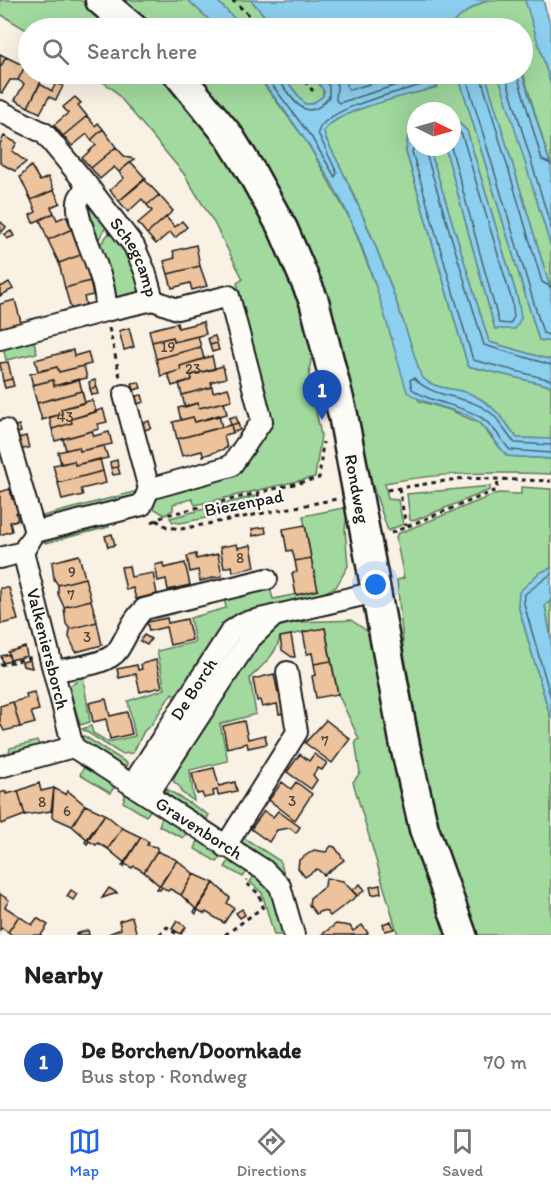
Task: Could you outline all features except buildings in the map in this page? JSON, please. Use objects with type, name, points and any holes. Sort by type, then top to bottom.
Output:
[{"type":"main road","points":[[100,0],[121,18]]},
{"type":"main road","name":"Rondweg","points":[[186,84],[229,136],[246,164],[283,230],[314,301],[341,407],[405,746],[424,829],[462,935]]},
{"type":"street","name":"Schegcamp","points":[[0,111],[44,133],[87,186],[134,246],[145,271],[153,300],[105,311],[107,300],[78,214],[79,199],[87,186]]},
{"type":"street","points":[[149,489],[231,466],[262,421],[229,296],[177,309],[153,300]]},
{"type":"street","points":[[0,339],[105,311]]},
{"type":"street","points":[[0,558],[23,552],[35,532],[142,505],[149,489],[124,395]]},
{"type":"street","points":[[5,430],[35,532]]},
{"type":"street","name":"Valkeniersborch","points":[[23,552],[53,661],[73,747]]},
{"type":"street","points":[[53,661],[105,660],[117,652],[134,618],[144,609],[267,579]]},
{"type":"street","name":"De Borch","points":[[140,790],[231,631],[243,623],[376,592]]},
{"type":"street","points":[[225,847],[297,732],[286,672]]},
{"type":"street","points":[[0,767],[73,747]]},
{"type":"street","name":"Gravenborch","points":[[73,747],[264,870],[280,886],[294,935]]},
{"type":"path","points":[[232,0],[253,18]]},
{"type":"path","points":[[307,84],[313,91]]},
{"type":"path","points":[[105,311],[124,395]]},
{"type":"path","points":[[146,523],[167,515],[319,478],[325,432]]},
{"type":"path","points":[[387,490],[464,478],[551,481]]},
{"type":"path","points":[[391,533],[497,490],[498,479]]},
{"type":"path","points":[[399,488],[406,526]]},
{"type":"path","points":[[258,493],[261,513]]},
{"type":"path","name":"Biezenpad","points":[[157,520],[167,527],[181,529],[339,498]]},
{"type":"path","points":[[0,665],[53,661]]},
{"type":"path","points":[[225,935],[263,907],[259,894],[245,882],[256,866]]},
{"type":"path","points":[[159,935],[166,927],[178,935]]},
{"type":"green space","points":[[0,0],[80,0],[104,18],[18,18],[18,25],[0,14]]},
{"type":"green space","points":[[117,0],[188,0],[207,18],[137,18]]},
{"type":"green space","points":[[216,0],[251,0],[266,18],[234,18]]},
{"type":"green space","points":[[487,0],[525,0],[531,18],[459,18]]},
{"type":"green space","points":[[533,23],[551,85],[551,167],[526,84],[533,84]]},
{"type":"green space","points":[[106,84],[174,84],[208,123],[263,210],[311,324],[315,358],[311,359],[309,376],[321,435],[315,477],[195,505],[192,499],[173,504],[173,510],[165,515],[153,508],[157,494],[166,488],[243,468],[273,421],[237,283],[243,279],[213,221],[184,174],[113,89]]},
{"type":"green space","points":[[196,84],[264,84],[307,142],[352,223],[419,401],[450,410],[479,423],[507,456],[551,459],[551,474],[468,474],[385,483],[388,499],[398,500],[403,524],[388,531],[361,451],[337,349]]},
{"type":"green space","points":[[289,84],[320,84],[323,88],[323,96],[312,104],[305,104]]},
{"type":"green space","points":[[436,84],[461,84],[539,340],[551,342],[551,360],[489,342],[432,156],[447,156],[495,329],[521,318],[518,300],[467,131],[461,125],[461,102],[407,102],[407,156],[468,366],[551,386],[551,439],[517,438],[487,403],[473,395],[432,384],[420,376],[379,254],[324,131],[343,116],[437,87]]},
{"type":"green space","points":[[488,84],[502,84],[551,247],[551,290]]},
{"type":"green space","points":[[86,203],[106,227],[97,242],[80,206]]},
{"type":"green space","points":[[110,232],[135,260],[143,293],[114,300],[99,246]]},
{"type":"green space","points":[[33,338],[37,353],[6,360],[3,347]]},
{"type":"green space","points":[[490,486],[490,490],[413,521],[410,520],[407,494]]},
{"type":"green space","points":[[521,487],[551,489],[551,568],[539,573],[518,605],[551,719],[551,935],[476,935],[431,799],[404,654],[397,580],[404,578],[396,538],[397,534],[498,493],[521,494]]},
{"type":"green space","points":[[134,492],[135,498],[45,523],[35,518]]},
{"type":"green space","points":[[255,496],[258,508],[180,523],[173,522],[170,518]]},
{"type":"green space","points":[[348,507],[345,529],[348,566],[336,587],[317,596],[249,616],[175,695],[172,693],[151,725],[144,731],[133,753],[121,754],[82,729],[91,726],[93,733],[108,742],[135,736],[128,701],[165,689],[157,651],[195,642],[190,618],[226,608],[224,597],[270,588],[273,599],[317,590],[303,516]]},
{"type":"green space","points":[[107,519],[109,527],[46,543],[42,541],[44,537]]},
{"type":"green space","points":[[551,600],[551,638],[545,606]]},
{"type":"green space","points":[[351,620],[367,631],[372,641],[449,935],[398,935],[353,782],[360,773],[355,741],[359,739],[338,694],[325,628],[280,637],[272,654],[250,678],[256,714],[220,724],[228,761],[190,770],[194,801],[181,792],[181,788],[173,781],[178,769],[176,767],[206,712],[232,671],[259,638],[273,628],[289,623]]},
{"type":"green space","points":[[75,676],[83,676],[90,722],[80,725],[69,686],[76,682]]},
{"type":"green space","points":[[84,736],[127,763],[127,766],[119,766],[80,743],[77,737]]},
{"type":"green space","points":[[37,741],[40,746],[9,754],[10,748]]},
{"type":"green space","points":[[85,765],[116,785],[110,793],[80,775]]},
{"type":"green space","points":[[165,788],[209,815],[206,820],[195,813],[193,815],[170,799]]},
{"type":"green space","points":[[126,793],[152,808],[146,816],[123,802]]},
{"type":"green space","points":[[162,816],[188,831],[183,838],[159,826]]},
{"type":"green space","points":[[241,836],[280,861],[284,873],[280,873],[241,846]]},
{"type":"green space","points":[[199,838],[223,854],[217,862],[195,849]]},
{"type":"green space","points":[[231,858],[248,870],[243,877],[225,867]]},
{"type":"green space","points":[[255,874],[273,888],[288,935],[274,935],[262,893],[250,882]]},
{"type":"water","points":[[188,0],[216,0],[234,18],[207,18]]},
{"type":"water","points":[[251,0],[487,0],[459,18],[266,18]]},
{"type":"water","points":[[525,0],[543,0],[551,27],[551,85],[533,26],[533,18],[531,18]]},
{"type":"water","points":[[264,84],[289,84],[305,104],[312,104],[323,96],[324,91],[319,84],[436,84],[437,87],[343,116],[324,131],[325,137],[354,195],[379,254],[421,376],[432,384],[473,395],[487,403],[498,413],[517,438],[551,439],[551,459],[507,456],[480,423],[407,392],[361,243],[332,184],[283,109]]},
{"type":"water","points":[[461,84],[488,84],[551,290],[551,342],[539,340]]},
{"type":"water","points":[[501,84],[525,84],[551,167],[551,247]]},
{"type":"water","points":[[461,125],[467,131],[518,300],[521,318],[515,329],[495,329],[447,156],[461,156]]},
{"type":"water","points":[[407,156],[432,156],[489,342],[551,360],[551,386],[468,366]]},
{"type":"water","points":[[551,568],[551,600],[545,606],[551,638],[551,719],[518,605],[519,592],[539,573]]},
{"type":"place","name":"De Borchen/Doornkade","points":[[322,420]]}]
